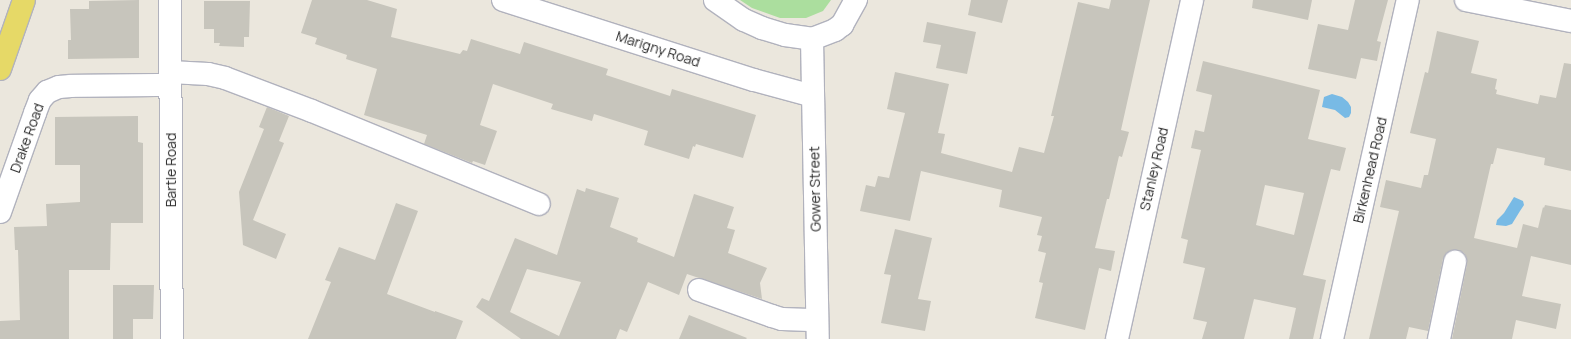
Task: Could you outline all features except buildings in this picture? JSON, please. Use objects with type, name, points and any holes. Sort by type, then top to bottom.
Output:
[{"type":"main road","points":[[0,70],[24,0]]},
{"type":"street","name":"Bartle Road","points":[[170,0],[172,339]]},
{"type":"street","name":"Marigny Road","points":[[503,0],[747,78],[813,96]]},
{"type":"street","points":[[715,0],[744,20],[762,28],[785,35],[812,39],[835,30],[842,25],[856,0]]},
{"type":"street","name":"Stanley Road","points":[[1117,339],[1192,0]]},
{"type":"street","name":"Birkenhead Road","points":[[1332,339],[1408,0]]},
{"type":"street","points":[[1466,0],[1571,21]]},
{"type":"street","name":"Gower Street","points":[[812,39],[818,329]]},
{"type":"street","name":"Drake Road","points":[[0,212],[40,100],[47,92],[59,87],[208,74],[225,78],[312,111],[539,204]]},
{"type":"street","points":[[1440,339],[1455,262]]},
{"type":"street","points":[[699,290],[772,316],[818,329]]},
{"type":"green space","points":[[740,0],[831,0],[823,11],[806,18],[780,18],[752,8]]},
{"type":"water","points":[[1332,94],[1342,97],[1348,102],[1351,107],[1349,117],[1345,118],[1335,110],[1322,107],[1324,97]]},
{"type":"water","points":[[1514,197],[1523,201],[1524,205],[1512,224],[1506,226],[1496,225],[1497,220],[1504,213]]}]
